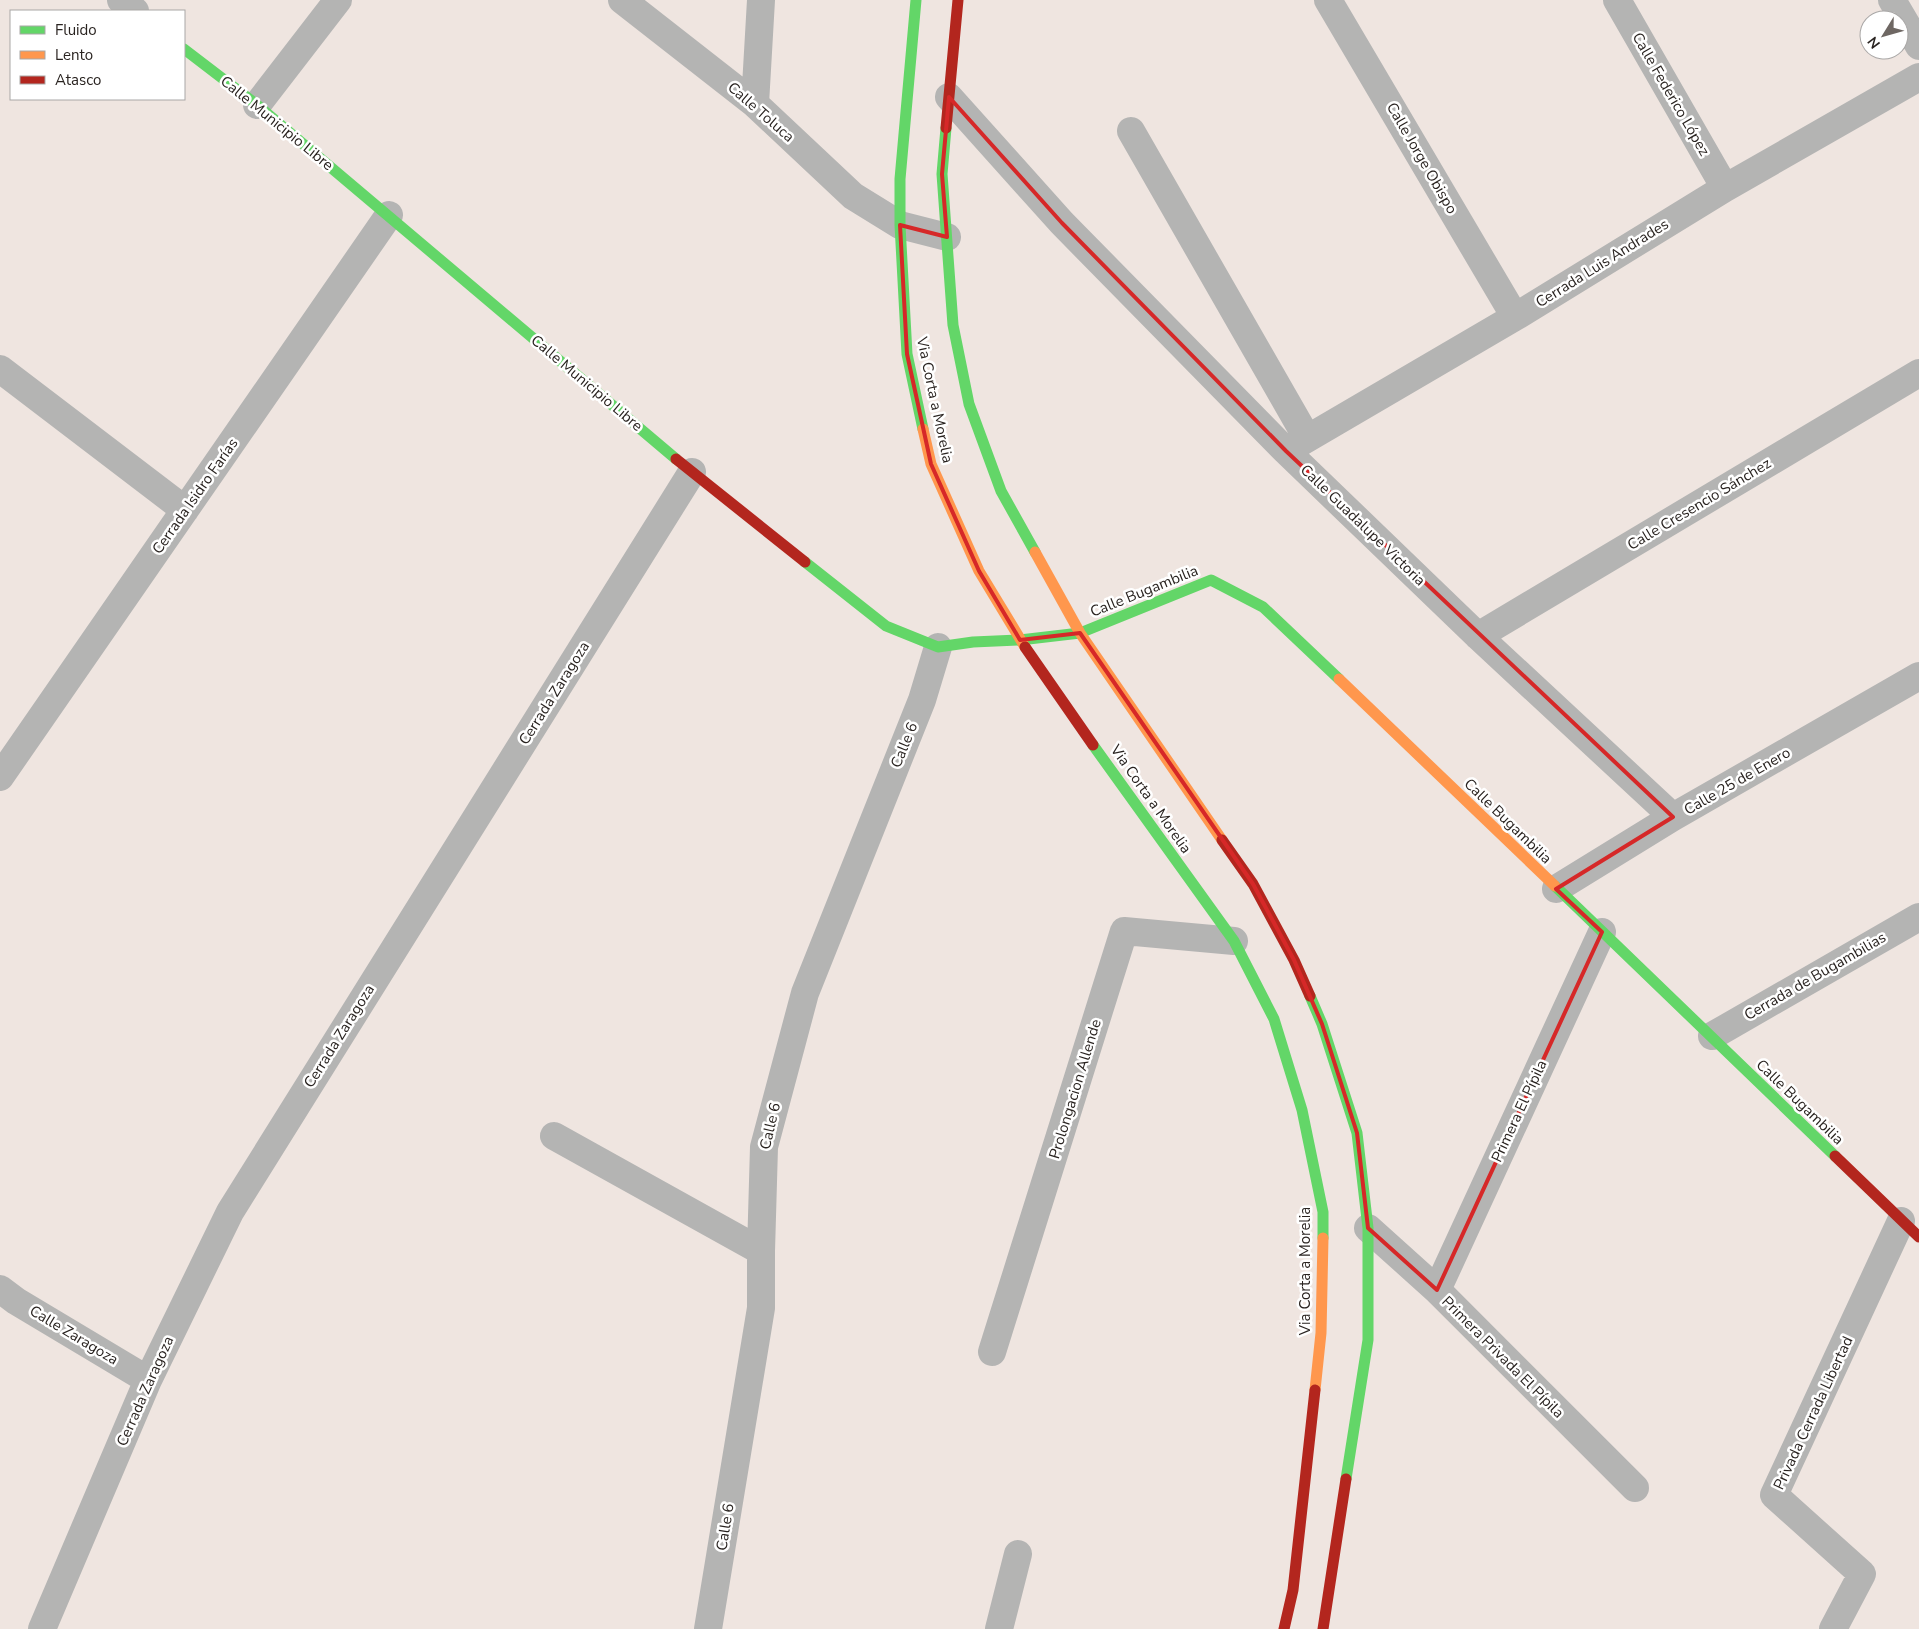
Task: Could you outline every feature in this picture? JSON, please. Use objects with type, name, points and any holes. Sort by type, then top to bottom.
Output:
[{"type":"main road","name":"Via Corta a Morelia","points":[[916,0],[900,178],[900,225],[908,354],[932,464],[979,571],[1020,640],[1234,941],[1274,1019],[1302,1110],[1323,1212],[1321,1333],[1293,1590],[1284,1629]]},
{"type":"main road","points":[[958,0],[942,174],[953,325],[969,404],[1001,491],[1080,633],[1253,884],[1294,960],[1322,1024],[1357,1133],[1368,1228],[1368,1340],[1324,1629]]},
{"type":"main road","name":"Calle Municipio Libre","points":[[185,50],[257,105],[692,472],[886,626],[938,648]]},
{"type":"main road","name":"Calle Bugambilia","points":[[1020,640],[1080,633],[1211,580],[1263,607],[1712,1036],[1910,1229]]},
{"type":"main road","points":[[938,648],[973,642],[1020,640]]},
{"type":"street","points":[[121,0],[134,10]]},
{"type":"street","points":[[257,105],[338,0]]},
{"type":"street","name":"Calle Toluca","points":[[622,0],[755,104],[853,196],[900,225],[947,237]]},
{"type":"street","points":[[755,104],[761,0]]},
{"type":"street","name":"Calle Jorge Obispo","points":[[1328,0],[1515,317]]},
{"type":"street","name":"Calle Federico López","points":[[1616,0],[1725,188]]},
{"type":"street","points":[[1892,0],[1919,46]]},
{"type":"street","name":"Cerrada Luis Andrades","points":[[1296,444],[1515,317],[1725,188],[1919,77]]},
{"type":"street","name":"Calle Guadalupe Victoria","points":[[949,98],[1062,223],[1296,444],[1478,636],[1673,817]]},
{"type":"street","name":"Calle Guadalupe Victoria","points":[[1131,131],[1296,444]]},
{"type":"street","name":"Cerrada Isidro Farías","points":[[3,767],[389,215]]},
{"type":"street","points":[[0,369],[184,510]]},
{"type":"street","name":"Calle Cresencio Sánchez","points":[[1478,636],[1919,373]]},
{"type":"street","name":"Cerrada Zaragoza","points":[[42,1629],[148,1380],[230,1212],[692,472]]},
{"type":"street","name":"Calle 6","points":[[708,1629],[761,1308],[760,1251],[764,1146],[805,993],[922,700],[938,648]]},
{"type":"street","name":"Calle 25 de Enero","points":[[1556,889],[1673,817],[1919,676]]},
{"type":"street","name":"Cerrada de Bugambilias","points":[[1712,1036],[1919,917]]},
{"type":"street","name":"Prolongacion Allende","points":[[992,1352],[1124,931],[1234,941]]},
{"type":"street","name":"Primera El Pípila","points":[[1437,1290],[1602,932]]},
{"type":"street","points":[[554,1136],[760,1251]]},
{"type":"street","name":"Primera Privada El Pípila","points":[[1368,1228],[1437,1290],[1634,1488]]},
{"type":"street","name":"Privada Cerrada Libertad","points":[[1833,1629],[1862,1574],[1774,1495],[1910,1229]]},
{"type":"street","name":"Calle Zaragoza","points":[[0,1289],[16,1301],[148,1380]]},
{"type":"street","points":[[999,1629],[1018,1554]]},
{"type":"highlighted area","points":[[949,97],[1062,223],[1286,451],[1673,817],[1556,889],[1602,932],[1437,1290],[1368,1228],[1357,1133],[1322,1024],[1294,960],[1253,884],[1080,633],[1020,640],[979,571],[931,464],[907,354],[900,225],[947,237],[942,174]]},
{"type":"traffic: fast","points":[[916,0],[900,179],[900,225],[907,354],[923,429]]},
{"type":"traffic: fast","points":[[185,50],[257,105],[676,459]]},
{"type":"traffic: fast","points":[[946,128],[942,174],[953,325],[969,404],[1001,491],[1035,552]]},
{"type":"traffic: fast","points":[[805,562],[886,626],[938,647],[973,642],[1020,640],[1080,633],[1211,580],[1263,607],[1339,679]]},
{"type":"traffic: fast","points":[[1093,745],[1234,941],[1274,1019],[1302,1110],[1323,1212],[1323,1238]]},
{"type":"traffic: fast","points":[[1555,886],[1835,1156]]},
{"type":"traffic: fast","points":[[1310,996],[1322,1024],[1357,1133],[1368,1228],[1368,1340],[1346,1479]]},
{"type":"traffic: slow","points":[[923,429],[931,464],[979,571],[1025,647]]},
{"type":"traffic: slow","points":[[1035,552],[1080,633],[1222,840]]},
{"type":"traffic: slow","points":[[1339,679],[1555,886]]},
{"type":"traffic: slow","points":[[1315,1390],[1321,1333],[1323,1238]]},
{"type":"traffic: jam","points":[[946,128],[958,0]]},
{"type":"traffic: jam","points":[[676,459],[805,562]]},
{"type":"traffic: jam","points":[[1025,647],[1093,745]]},
{"type":"traffic: jam","points":[[1222,840],[1253,884],[1294,960],[1310,996]]},
{"type":"traffic: jam","points":[[1835,1156],[1919,1237]]},
{"type":"traffic: jam","points":[[1284,1629],[1293,1590],[1315,1390]]},
{"type":"traffic: jam","points":[[1323,1629],[1346,1479]]}]
